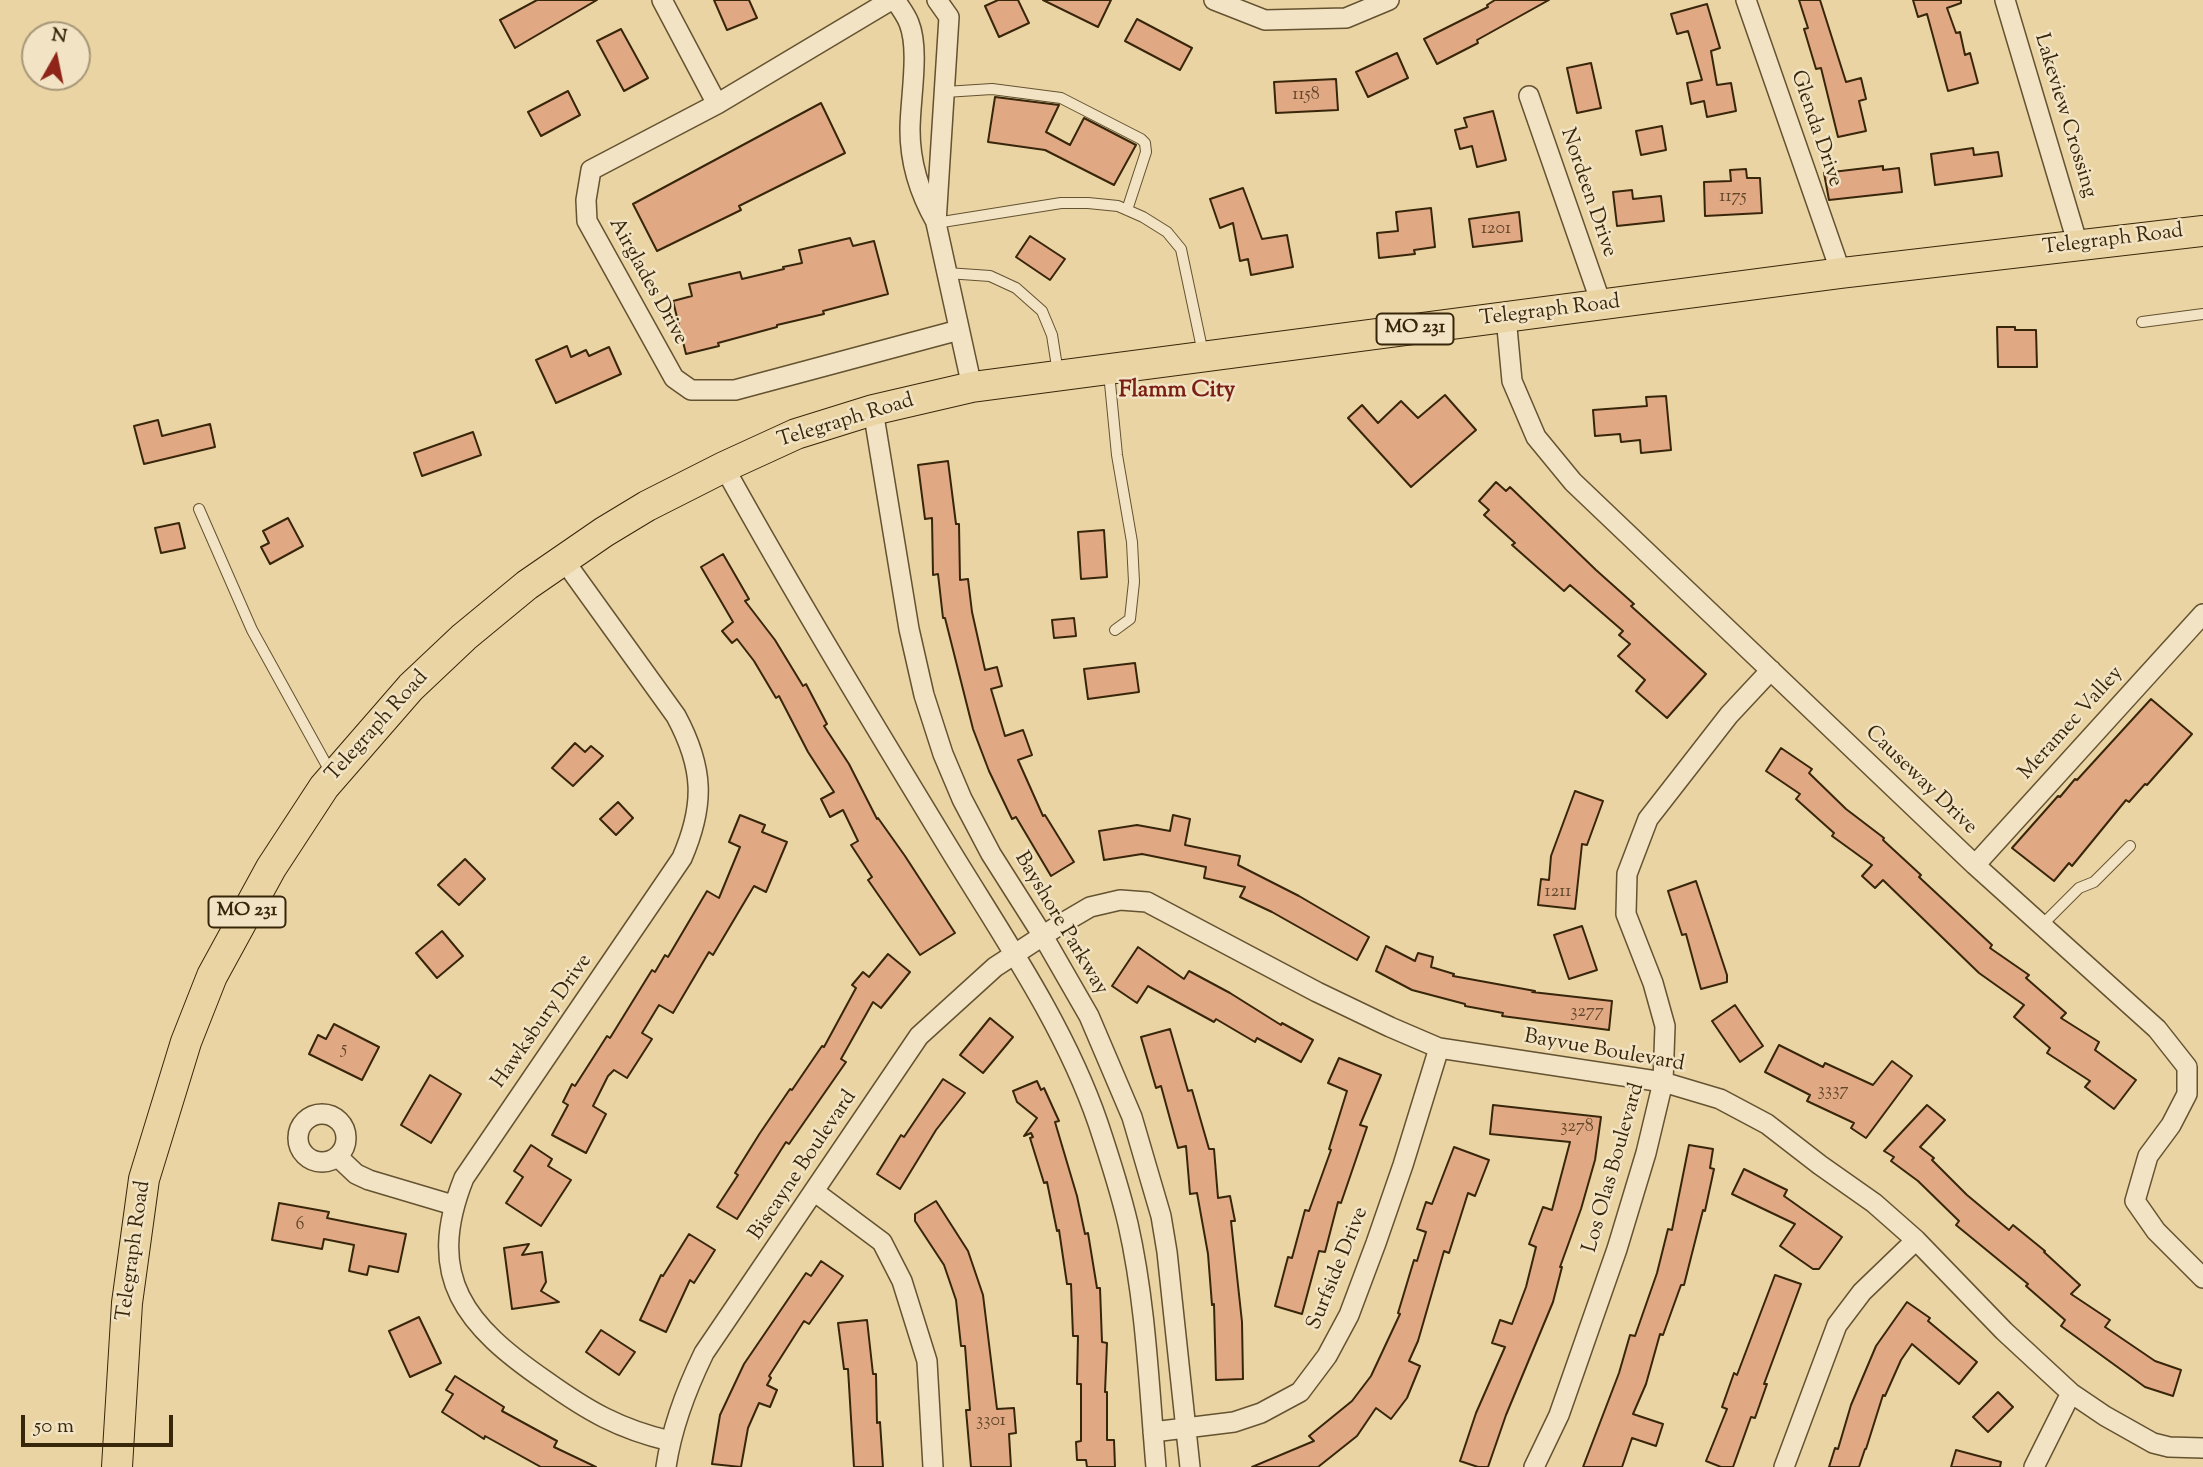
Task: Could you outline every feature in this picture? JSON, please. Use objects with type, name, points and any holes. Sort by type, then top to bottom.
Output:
[{"type":"main road","name":"Telegraph Road","points":[[117,1467],[127,1303],[144,1179],[186,1042],[212,976],[271,868],[333,776],[411,687],[492,613],[562,559],[647,506],[796,434],[873,410],[972,387],[1841,273],[2203,231]]},
{"type":"street","points":[[662,0],[717,104]]},
{"type":"street","points":[[893,0],[909,21],[914,40],[910,132],[915,172],[924,200],[936,223],[972,387]]},
{"type":"street","name":"Airglades Drive","points":[[893,0],[717,104],[591,170],[586,200],[587,220],[674,378],[691,390],[735,390],[959,330]]},
{"type":"street","points":[[936,223],[949,17],[937,0]]},
{"type":"street","points":[[1214,0],[1265,20],[1346,18],[1388,0]]},
{"type":"street","name":"Glenda Drive","points":[[1746,0],[1841,273]]},
{"type":"street","name":"Lakeview Crossing","points":[[2005,0],[2078,246]]},
{"type":"street","name":"Nordeen Drive","points":[[1529,96],[1602,306]]},
{"type":"street","name":"Causeway Drive","points":[[1506,317],[1512,381],[1536,437],[1573,482],[1975,865],[2157,1029],[2187,1067],[2187,1094],[2172,1125],[2148,1156],[2135,1201],[2156,1231],[2203,1278]]},
{"type":"street","name":"Bayshore Parkway","points":[[873,410],[909,629],[935,730],[973,821],[1089,1016],[1132,1117],[1142,1150],[1161,1216],[1167,1252],[1190,1467]]},
{"type":"street","points":[[724,467],[789,584],[1054,1023],[1076,1070],[1097,1120],[1128,1225],[1138,1288],[1156,1467]]},
{"type":"street","name":"Hawksbury Drive","points":[[562,559],[676,716],[688,737],[696,760],[699,809],[682,859],[464,1178],[453,1205],[449,1230],[450,1265],[456,1288],[467,1310],[481,1330],[508,1354],[604,1419],[670,1441]]},
{"type":"street","name":"Meramec Valley","points":[[1975,865],[2203,614]]},
{"type":"street","name":"Los Olas Boulevard","points":[[1534,1467],[1559,1415],[1617,1249],[1646,1153],[1663,1082],[1665,1026],[1653,983],[1626,914],[1627,874],[1648,819],[1729,715],[1771,670]]},
{"type":"street","name":"Bayvue Boulevard","points":[[1043,936],[1090,907],[1120,900],[1147,902],[1317,992],[1439,1048],[1663,1082],[1720,1099],[1767,1124],[1874,1203],[1916,1240],[2004,1331],[2071,1393],[2153,1443],[2169,1447],[2203,1448]]},
{"type":"street","name":"Biscayne Boulevard","points":[[666,1467],[683,1395],[704,1353],[919,1037],[979,980],[1043,936]]},
{"type":"street","name":"Surfside Drive","points":[[1153,1432],[1234,1422],[1261,1413],[1300,1392],[1327,1356],[1349,1315],[1376,1243],[1439,1048]]},
{"type":"street","points":[[338,1157],[356,1174],[369,1180],[453,1205]]},
{"type":"street","points":[[815,1192],[882,1242],[902,1281],[927,1361],[933,1467]]},
{"type":"street","points":[[1784,1467],[1837,1325],[1862,1292],[1916,1240]]},
{"type":"street","points":[[2035,1467],[2071,1393]]},
{"type":"lane","points":[[945,92],[992,89],[1061,98],[1141,139],[1145,143],[1146,152],[1127,210]]},
{"type":"lane","points":[[936,223],[1088,202],[1118,206],[1127,210],[1167,232],[1181,249],[1204,356]]},
{"type":"lane","points":[[947,272],[990,276],[1016,289],[1041,311],[1052,335],[1058,376]]},
{"type":"lane","points":[[2142,321],[2203,314]]},
{"type":"lane","points":[[1108,369],[1117,455],[1132,542],[1134,582],[1130,619],[1115,630]]},
{"type":"lane","points":[[199,509],[252,630],[333,776]]},
{"type":"lane","points":[[2042,925],[2079,888],[2094,882],[2130,846]]},
{"type":"building","points":[[537,0],[597,0],[515,48],[500,20]]},
{"type":"building","points":[[714,0],[749,0],[757,18],[727,30]]},
{"type":"building","points":[[998,0],[1018,0],[1029,23],[999,37],[985,6]]},
{"type":"building","points":[[1043,0],[1111,0],[1098,27]]},
{"type":"building","points":[[1495,0],[1549,0],[1477,40],[1478,43],[1437,64],[1424,39],[1488,7],[1487,5]]},
{"type":"building","points":[[1799,0],[1820,0],[1846,82],[1861,78],[1866,99],[1859,101],[1866,131],[1838,137],[1821,68],[1816,69],[1804,29],[1808,28]]},
{"type":"building","points":[[1913,0],[1961,0],[1961,3],[1947,8],[1956,33],[1960,32],[1965,55],[1970,53],[1978,83],[1948,91],[1927,14],[1918,17]]},
{"type":"building","points":[[1707,4],[1720,48],[1711,51],[1717,85],[1731,83],[1736,111],[1707,117],[1704,101],[1691,104],[1687,83],[1702,80],[1688,31],[1677,34],[1671,14]]},
{"type":"building","points":[[1137,19],[1192,48],[1180,70],[1125,41]]},
{"type":"building","points":[[621,29],[648,78],[624,91],[597,41]]},
{"type":"building","points":[[1397,53],[1408,78],[1368,97],[1356,72]]},
{"type":"building","points":[[1591,63],[1601,108],[1577,113],[1567,68]]},
{"type":"building","points":[[1336,79],[1338,110],[1276,113],[1274,82]]},
{"type":"building","points":[[568,91],[580,115],[541,136],[528,112]]},
{"type":"building","points":[[995,97],[1059,105],[1046,132],[1070,145],[1084,118],[1136,145],[1114,185],[1045,150],[988,142]]},
{"type":"building","points":[[821,103],[845,153],[739,206],[741,210],[657,251],[633,204]]},
{"type":"building","points":[[1493,111],[1506,160],[1477,167],[1472,146],[1460,149],[1455,130],[1467,127],[1464,118]]},
{"type":"building","points":[[1662,126],[1666,150],[1641,155],[1636,131]]},
{"type":"building","points":[[1973,148],[1974,155],[1998,152],[2002,176],[1935,185],[1931,154]]},
{"type":"building","points":[[1883,166],[1883,170],[1899,168],[1902,192],[1829,200],[1824,173]]},
{"type":"building","points":[[1746,169],[1747,178],[1760,178],[1762,213],[1705,216],[1704,182],[1731,181],[1730,170]]},
{"type":"building","points":[[1243,188],[1262,239],[1287,235],[1293,267],[1251,275],[1248,259],[1240,261],[1233,223],[1220,228],[1210,199]]},
{"type":"building","points":[[1632,190],[1633,199],[1661,196],[1664,221],[1617,226],[1613,192]]},
{"type":"building","points":[[1431,208],[1435,247],[1414,250],[1415,254],[1379,258],[1377,233],[1398,231],[1396,212]]},
{"type":"building","points":[[1519,212],[1522,241],[1473,247],[1469,219]]},
{"type":"building","points":[[1030,236],[1065,259],[1050,280],[1016,257]]},
{"type":"building","points":[[850,238],[853,246],[874,241],[888,294],[823,311],[824,314],[777,325],[718,343],[719,346],[686,354],[673,301],[692,296],[689,284],[740,272],[742,279],[784,269],[783,267],[802,263],[799,250]]},
{"type":"building","points":[[1997,327],[2036,330],[2037,367],[1998,367]]},
{"type":"building","points":[[567,346],[571,357],[586,350],[589,356],[609,347],[621,374],[556,403],[536,360]]},
{"type":"building","points":[[1445,395],[1476,430],[1411,487],[1348,418],[1362,405],[1378,423],[1401,401],[1418,418]]},
{"type":"building","points":[[1666,396],[1671,450],[1641,453],[1640,440],[1621,442],[1620,434],[1595,436],[1593,410],[1647,406],[1646,397]]},
{"type":"building","points":[[158,420],[162,436],[210,424],[215,447],[144,464],[134,426]]},
{"type":"building","points":[[473,432],[481,455],[422,476],[414,453]]},
{"type":"building","points":[[948,461],[956,524],[959,524],[960,580],[968,579],[972,612],[985,670],[997,667],[1002,686],[991,689],[1005,736],[1023,730],[1032,755],[1018,760],[1043,816],[1045,815],[1074,862],[1051,876],[1016,817],[1012,819],[989,771],[973,729],[943,618],[938,574],[933,575],[932,518],[925,519],[918,465]]},
{"type":"building","points":[[1496,482],[1506,491],[1510,487],[1634,604],[1631,606],[1706,674],[1667,718],[1636,691],[1645,680],[1618,656],[1630,644],[1619,635],[1623,631],[1570,585],[1564,591],[1512,545],[1515,543],[1484,515],[1489,510],[1479,501]]},
{"type":"building","points":[[288,518],[303,546],[270,564],[261,547],[269,543],[263,531]]},
{"type":"building","points":[[179,523],[185,548],[161,553],[155,528]]},
{"type":"building","points":[[1104,530],[1107,577],[1081,579],[1078,532]]},
{"type":"building","points":[[723,554],[749,599],[745,601],[775,640],[803,686],[806,684],[827,724],[824,726],[849,764],[877,819],[905,856],[955,933],[920,955],[868,880],[872,877],[851,845],[858,841],[843,810],[830,817],[821,799],[834,792],[808,752],[779,696],[776,698],[737,639],[732,643],[722,631],[733,622],[701,567]]},
{"type":"building","points":[[1074,618],[1076,636],[1054,638],[1052,620]]},
{"type":"building","points":[[1135,663],[1139,692],[1088,699],[1084,669]]},
{"type":"building","points":[[2151,699],[2192,734],[2147,785],[2145,784],[2129,802],[2126,800],[2072,866],[2069,863],[2054,881],[2012,848]]},
{"type":"building","points":[[575,743],[585,752],[591,746],[603,756],[573,786],[552,768]]},
{"type":"building","points":[[1781,748],[1812,769],[1809,773],[1846,809],[1884,838],[1883,840],[1921,875],[1919,877],[1992,945],[1990,948],[2029,975],[2026,978],[2066,1013],[2061,1018],[2099,1042],[2095,1050],[2136,1080],[2114,1109],[2085,1087],[2090,1081],[2047,1053],[2050,1048],[2014,1017],[2024,1005],[1979,973],[1883,880],[1875,888],[1862,876],[1872,865],[1832,836],[1834,833],[1796,799],[1800,794],[1766,771]]},
{"type":"building","points":[[1575,791],[1603,801],[1587,845],[1582,844],[1575,909],[1538,905],[1541,879],[1549,880],[1551,856]]},
{"type":"building","points":[[618,802],[633,818],[616,835],[600,819]]},
{"type":"building","points":[[740,815],[765,825],[762,832],[787,842],[766,892],[754,886],[713,955],[709,952],[673,1013],[659,1005],[642,1033],[652,1039],[627,1078],[614,1070],[608,1076],[593,1106],[606,1114],[586,1153],[552,1135],[568,1105],[563,1102],[572,1084],[575,1086],[607,1036],[610,1038],[652,970],[655,972],[665,955],[668,957],[707,891],[719,898],[740,847],[729,842]]},
{"type":"building","points":[[1173,815],[1190,819],[1185,845],[1240,856],[1238,865],[1299,896],[1369,937],[1357,960],[1240,897],[1245,887],[1204,878],[1206,867],[1142,854],[1104,860],[1099,831],[1137,825],[1170,831]]},
{"type":"building","points":[[465,859],[485,879],[459,905],[438,885]]},
{"type":"building","points":[[1696,881],[1727,975],[1727,982],[1701,989],[1686,934],[1682,935],[1668,891]]},
{"type":"building","points":[[1582,926],[1597,970],[1569,979],[1554,935]]},
{"type":"building","points":[[442,931],[463,956],[437,978],[416,953]]},
{"type":"building","points":[[1386,946],[1415,961],[1418,953],[1433,957],[1431,967],[1454,974],[1453,976],[1535,991],[1532,992],[1612,1001],[1609,1030],[1502,1016],[1503,1013],[1465,1006],[1412,990],[1376,971]]},
{"type":"building","points":[[1138,947],[1184,979],[1189,971],[1281,1025],[1282,1023],[1313,1040],[1301,1062],[1257,1038],[1255,1042],[1216,1019],[1214,1022],[1148,986],[1137,1003],[1112,986]]},
{"type":"building","points":[[888,954],[910,972],[881,1008],[873,1002],[841,1059],[846,1062],[789,1144],[786,1142],[737,1219],[717,1207],[760,1133],[822,1046],[824,1047],[856,988],[852,985],[863,972],[869,977]]},
{"type":"building","points":[[1735,1005],[1763,1046],[1740,1062],[1712,1021]]},
{"type":"building","points":[[990,1018],[1013,1037],[983,1073],[960,1055]]},
{"type":"building","points":[[334,1024],[379,1047],[362,1080],[309,1054],[318,1035],[326,1039]]},
{"type":"building","points":[[1170,1029],[1209,1149],[1214,1149],[1218,1198],[1230,1196],[1235,1221],[1231,1221],[1242,1322],[1243,1379],[1216,1380],[1214,1304],[1212,1305],[1208,1254],[1197,1193],[1190,1194],[1186,1146],[1178,1148],[1161,1086],[1156,1088],[1141,1037]]},
{"type":"building","points":[[1779,1045],[1823,1067],[1825,1063],[1873,1085],[1892,1061],[1912,1076],[1866,1138],[1851,1128],[1854,1123],[1807,1101],[1810,1095],[1765,1072]]},
{"type":"building","points":[[1339,1058],[1381,1075],[1360,1125],[1367,1127],[1341,1203],[1338,1202],[1325,1252],[1319,1251],[1302,1314],[1275,1306],[1288,1257],[1292,1258],[1305,1210],[1309,1211],[1331,1150],[1329,1149],[1347,1091],[1328,1083]]},
{"type":"building","points":[[430,1075],[461,1094],[431,1143],[401,1125]]},
{"type":"building","points":[[943,1079],[965,1093],[936,1130],[900,1189],[877,1174],[901,1135],[904,1137]]},
{"type":"building","points":[[1037,1081],[1041,1090],[1044,1088],[1059,1121],[1055,1122],[1077,1196],[1085,1234],[1088,1233],[1097,1288],[1100,1288],[1102,1342],[1107,1343],[1107,1440],[1114,1440],[1115,1467],[1087,1467],[1086,1460],[1077,1460],[1076,1442],[1081,1441],[1081,1384],[1077,1384],[1078,1336],[1073,1336],[1071,1284],[1067,1284],[1059,1230],[1057,1231],[1047,1182],[1044,1183],[1030,1138],[1033,1137],[1031,1133],[1024,1136],[1037,1118],[1017,1102],[1013,1091]]},
{"type":"building","points":[[1493,1105],[1601,1117],[1595,1160],[1560,1267],[1553,1302],[1506,1415],[1488,1467],[1478,1467],[1460,1461],[1476,1413],[1505,1347],[1492,1343],[1500,1320],[1512,1324],[1526,1287],[1536,1247],[1529,1244],[1543,1207],[1552,1210],[1570,1142],[1490,1134]]},
{"type":"building","points":[[1927,1105],[1945,1120],[1920,1147],[1934,1158],[1932,1160],[1967,1195],[2009,1230],[2013,1225],[2080,1285],[2071,1294],[2110,1320],[2105,1327],[2155,1361],[2181,1370],[2173,1396],[2145,1387],[2061,1326],[2065,1320],[2026,1286],[2028,1284],[1956,1225],[1959,1221],[1918,1181],[1891,1161],[1894,1157],[1884,1151]]},
{"type":"building","points":[[531,1145],[552,1159],[548,1166],[571,1180],[541,1226],[506,1203],[523,1177],[514,1171]]},
{"type":"building","points":[[1689,1145],[1713,1149],[1710,1168],[1714,1169],[1684,1285],[1681,1285],[1663,1335],[1660,1334],[1646,1384],[1633,1414],[1663,1424],[1656,1446],[1632,1438],[1622,1467],[1583,1467],[1619,1373],[1630,1335],[1635,1336],[1657,1273],[1668,1229],[1672,1230]]},
{"type":"building","points":[[1454,1147],[1489,1160],[1475,1196],[1468,1193],[1449,1253],[1444,1251],[1418,1341],[1409,1361],[1420,1366],[1407,1398],[1391,1419],[1376,1408],[1357,1436],[1318,1467],[1252,1467],[1314,1441],[1309,1436],[1352,1401],[1371,1376],[1400,1314],[1398,1313],[1414,1260],[1417,1261],[1426,1232],[1417,1229],[1426,1202],[1432,1204]]},
{"type":"building","points":[[1744,1169],[1787,1190],[1784,1196],[1842,1237],[1819,1269],[1813,1269],[1780,1246],[1795,1224],[1732,1194]]},
{"type":"building","points":[[936,1201],[968,1251],[983,1295],[997,1409],[1014,1408],[1016,1433],[1009,1434],[1011,1467],[971,1467],[966,1410],[970,1410],[965,1346],[961,1346],[956,1300],[944,1265],[915,1221],[915,1214]]},
{"type":"building","points":[[279,1203],[329,1212],[327,1218],[406,1234],[398,1272],[369,1266],[367,1275],[349,1271],[354,1245],[324,1239],[322,1249],[272,1240]]},
{"type":"building","points":[[689,1234],[715,1250],[694,1283],[690,1280],[666,1332],[640,1320],[661,1275],[663,1276]]},
{"type":"building","points":[[529,1244],[522,1255],[542,1252],[546,1282],[541,1291],[559,1302],[512,1309],[504,1248]]},
{"type":"building","points":[[821,1261],[843,1276],[809,1324],[804,1321],[769,1376],[771,1378],[767,1385],[777,1390],[770,1407],[759,1403],[748,1428],[741,1467],[712,1464],[720,1415],[744,1364],[806,1273],[811,1276]]},
{"type":"building","points":[[1775,1275],[1801,1284],[1764,1384],[1767,1384],[1755,1418],[1751,1417],[1733,1467],[1721,1467],[1706,1461],[1727,1409],[1722,1407],[1734,1373],[1737,1375]]},
{"type":"building","points":[[1907,1302],[1930,1318],[1928,1321],[1977,1362],[1959,1384],[1912,1344],[1901,1360],[1885,1396],[1883,1395],[1859,1467],[1829,1467],[1876,1346]]},
{"type":"building","points":[[419,1317],[441,1363],[410,1377],[389,1331]]},
{"type":"building","points":[[867,1320],[873,1374],[876,1374],[877,1423],[880,1422],[883,1467],[854,1467],[848,1369],[844,1369],[838,1323]]},
{"type":"building","points":[[601,1330],[635,1352],[619,1375],[586,1352]]},
{"type":"building","points":[[455,1376],[504,1407],[502,1411],[557,1441],[554,1447],[596,1467],[541,1467],[485,1436],[484,1439],[442,1412],[453,1394],[446,1390]]},
{"type":"building","points":[[1998,1392],[2013,1407],[1988,1432],[1973,1417]]},
{"type":"building","points":[[1956,1450],[2001,1462],[2000,1467],[1951,1467]]},
{"type":"district","name":"Flamm City","points":[[1177,392]]}]
